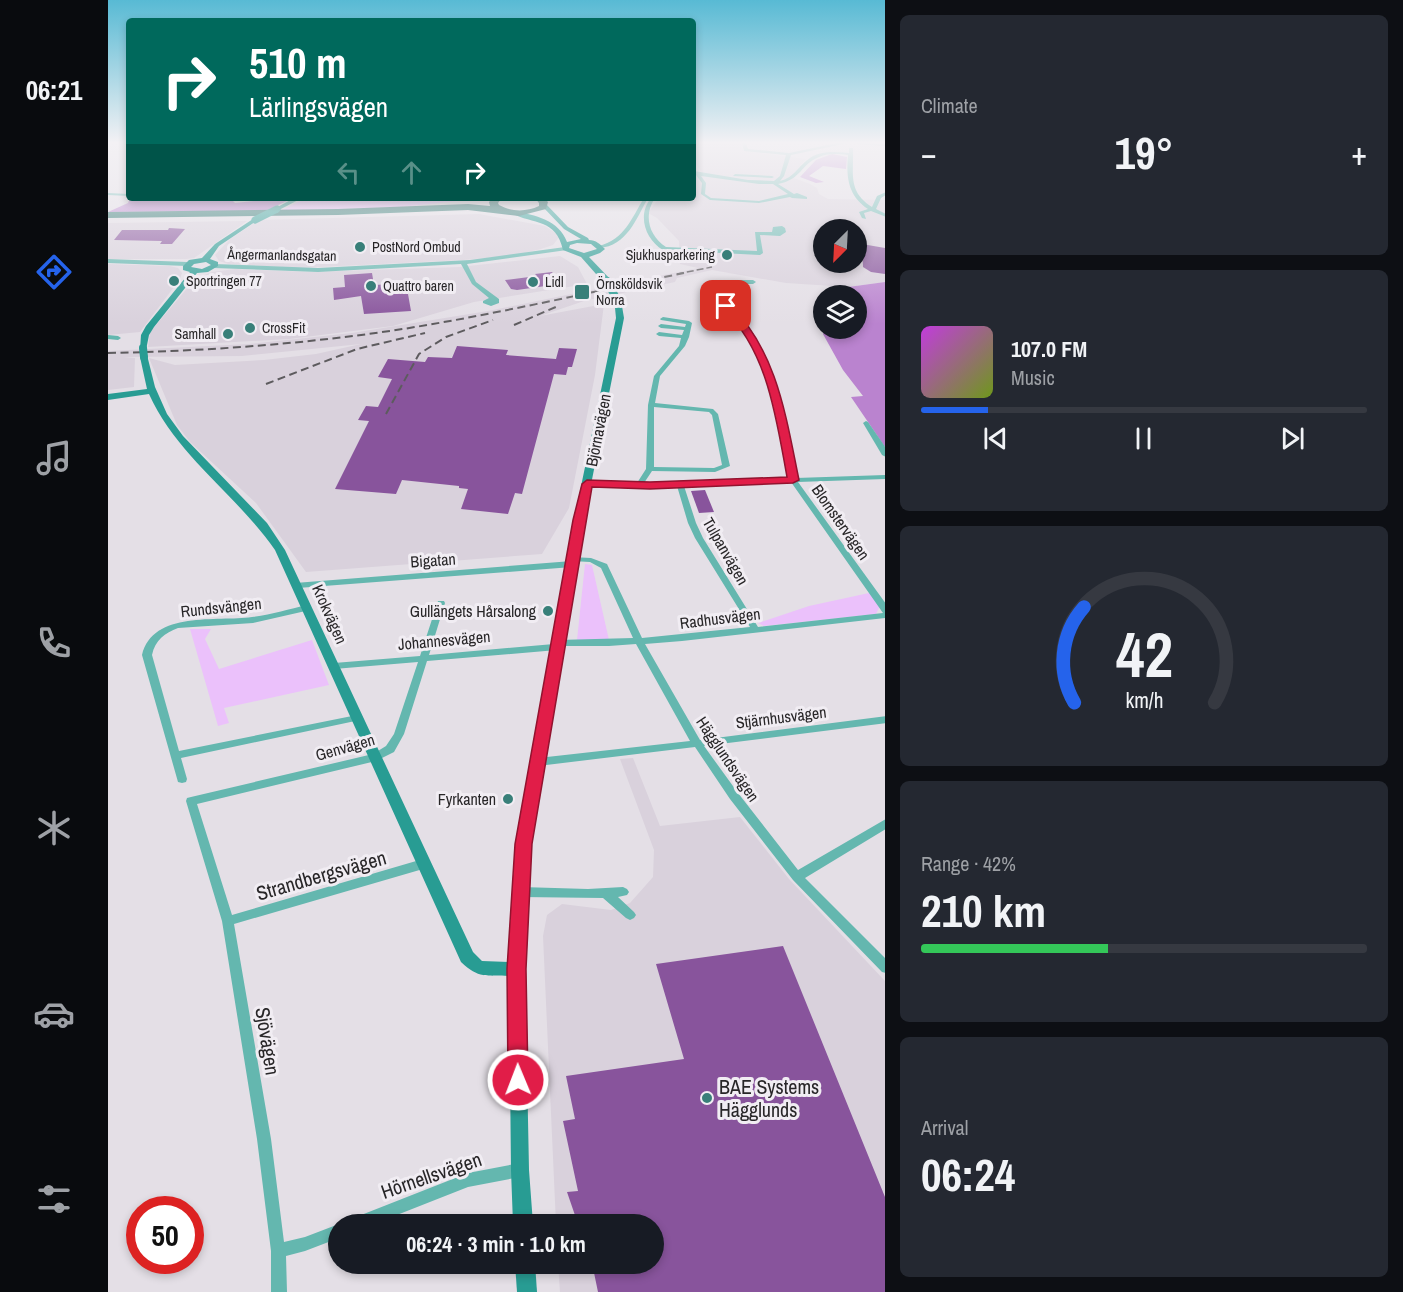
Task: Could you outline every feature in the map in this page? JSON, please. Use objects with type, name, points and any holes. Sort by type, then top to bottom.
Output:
[{"type":"highway","points":[[427,208],[454,203]]},
{"type":"highway","points":[[401,210],[471,203]]},
{"type":"highway","points":[[494,203],[493,205],[501,210]]},
{"type":"highway","points":[[108,215],[468,207],[514,213],[534,211],[542,203]]},
{"type":"main road","points":[[205,260],[217,245],[255,220],[287,203]]},
{"type":"main road","points":[[514,213],[543,221],[562,236],[565,248],[571,253],[583,255],[598,252],[601,247],[566,228],[546,203]]},
{"type":"main road","points":[[565,248],[576,241],[593,242]]},
{"type":"main road","name":"Björnavägen","points":[[522,1214],[517,969],[523,844],[572,562],[620,318],[617,300],[606,281],[583,255]]},
{"type":"main road","points":[[205,260],[213,262],[214,266],[206,270],[187,269],[187,264],[205,260]]},
{"type":"main road","name":"Krokvägen","points":[[195,271],[145,335],[144,360],[151,391],[171,427],[188,448],[272,535],[298,585],[423,864],[470,962],[479,968],[517,969]]},
{"type":"main road","points":[[108,397],[151,391]]},
{"type":"main road","points":[[526,1274],[527,1292]]},
{"type":"street","points":[[601,247],[617,242],[643,203]]},
{"type":"street","points":[[650,203],[645,213],[657,244],[674,250],[691,248],[760,254],[758,232],[775,234]]},
{"type":"street","points":[[864,203],[885,216]]},
{"type":"street","points":[[864,218],[861,212],[875,208],[877,203]]},
{"type":"street","points":[[632,221],[648,222]]},
{"type":"street","name":"Ångermanlandsgatan","points":[[214,266],[304,270],[463,262],[522,257],[565,248]]},
{"type":"street","points":[[108,261],[187,264]]},
{"type":"street","points":[[463,262],[474,282],[491,298]]},
{"type":"street","points":[[753,282],[723,283],[718,286],[716,292],[747,328],[770,375],[793,480]]},
{"type":"street","points":[[639,485],[650,469],[651,405],[659,373],[681,348],[688,329],[688,322],[662,323]]},
{"type":"street","points":[[659,334],[686,338]]},
{"type":"street","points":[[108,337],[118,338]]},
{"type":"street","points":[[650,469],[715,470],[726,466],[715,414],[711,410],[651,405]]},
{"type":"street","points":[[866,423],[885,455]]},
{"type":"street","points":[[587,484],[680,484],[885,476]]},
{"type":"street","name":"Blomstervägen","points":[[793,480],[885,613]]},
{"type":"street","name":"Tulpanvägen","points":[[680,484],[692,524],[699,538],[754,629]]},
{"type":"street","name":"Bigatan","points":[[298,585],[572,562]]},
{"type":"street","name":"Hägglundsvägen","points":[[572,562],[597,562],[604,566],[639,641],[696,742],[734,796],[797,877],[885,968]]},
{"type":"street","name":"Genvägen","points":[[191,801],[376,757],[394,744],[441,603]]},
{"type":"street","name":"Rundsvängen","points":[[182,779],[147,655],[149,646],[165,630],[177,626],[253,620],[307,608]]},
{"type":"street","name":"Radhusvägen","points":[[557,645],[639,641],[885,613]]},
{"type":"street","name":"Johannesvägen","points":[[334,666],[557,645]]},
{"type":"street","points":[[177,755],[357,718]]},
{"type":"street","name":"Stjärnhusvägen","points":[[538,762],[885,719]]},
{"type":"street","name":"Sjövägen","points":[[191,801],[228,921],[264,1139],[278,1251],[279,1292]]},
{"type":"street","points":[[797,877],[885,823]]},
{"type":"street","name":"Strandbergsvägen","points":[[228,921],[423,864]]},
{"type":"street","points":[[521,892],[623,892]]},
{"type":"street","points":[[605,893],[630,915]]},
{"type":"street","name":"Hörnellsvägen","points":[[381,1214],[468,1180],[520,1170]]},
{"type":"street","points":[[278,1251],[328,1235]]},
{"type":"shaded area","points":[[127,203],[282,203],[265,211],[108,212]]},
{"type":"shaded area","points":[[295,203],[436,203],[401,207],[280,211]]},
{"type":"shaded area","points":[[655,203],[885,203],[885,282],[863,285],[786,283],[712,270],[677,278],[675,282],[584,301],[540,316],[604,304],[595,375],[569,508],[542,554],[306,572],[256,503],[190,442],[177,425],[149,358],[175,365],[264,360],[316,354],[361,344],[242,356],[124,357],[135,358],[134,387],[108,390],[108,351],[249,344],[352,333],[488,311],[698,268],[680,264],[679,241],[657,218],[648,213]]},
{"type":"shaded area","points":[[479,214],[545,226],[560,236],[553,245],[541,249],[510,256],[463,260],[299,268],[228,264],[219,261],[215,255],[230,239],[259,220]]},
{"type":"shaded area","points":[[247,221],[194,258],[108,259],[108,223]]},
{"type":"shaded area","points":[[560,256],[578,267],[587,284],[474,302],[393,326],[289,339],[148,347],[150,332],[195,279],[212,272],[235,269],[310,272],[459,267]]},
{"type":"shaded area","points":[[108,264],[170,266],[178,268],[182,273],[180,279],[140,332],[108,335]]},
{"type":"shaded area","points":[[885,282],[885,447],[851,397],[863,396],[843,370],[826,339],[867,339],[867,285],[863,285]]},
{"type":"shaded area","points":[[585,564],[592,565],[609,640],[577,640]]},
{"type":"shaded area","points":[[869,593],[880,606],[876,614],[764,626],[758,623],[809,606]]},
{"type":"shaded area","points":[[190,629],[211,629],[205,639],[219,669],[312,640],[329,685],[224,708],[229,723],[218,726]]},
{"type":"shaded area","points":[[633,758],[660,826],[740,817],[789,879],[885,981],[885,1292],[560,1292],[559,1274],[664,1274],[664,1214],[556,1214],[543,936],[547,915],[562,904],[611,910],[630,903],[653,877],[654,850],[620,759]]},
{"type":"building","points":[[169,228],[185,229],[172,244],[160,244],[162,241],[114,240],[122,230],[168,230]]},
{"type":"building","points":[[867,245],[885,248],[885,274],[867,270]]},
{"type":"building","name":"Lidl","points":[[552,272],[560,284],[517,290],[511,289],[505,280],[537,276],[535,274]]},
{"type":"building","points":[[372,273],[374,285],[412,283],[414,293],[408,294],[411,311],[364,314],[361,296],[334,300],[333,288],[345,287],[344,275]]},
{"type":"building","points":[[457,346],[508,350],[506,355],[556,359],[559,348],[577,349],[572,367],[568,367],[566,375],[554,374],[522,494],[515,493],[508,514],[461,509],[468,489],[459,488],[459,486],[402,480],[396,494],[335,489],[369,421],[358,420],[366,406],[378,407],[392,379],[378,377],[388,359],[425,362],[428,357],[452,358]]},
{"type":"building","points":[[705,490],[714,512],[699,513],[691,491]]},
{"type":"building","name":"BAE Systems Hägglunds","points":[[783,946],[885,1197],[885,1292],[598,1292],[594,1274],[664,1274],[664,1214],[575,1214],[567,1192],[578,1191],[563,1121],[575,1119],[566,1076],[684,1059],[656,964]]},
{"type":"railway","points":[[677,274],[712,267]]},
{"type":"railway","points":[[108,353],[256,346],[403,329],[473,317],[684,273]]},
{"type":"railway","points":[[514,325],[558,306]]},
{"type":"railway","points":[[386,414],[419,354],[446,337],[493,320]]},
{"type":"railway","points":[[266,384],[357,349],[425,333]]},
{"type":"place","name":"PostNord Ombud","points":[[360,247]]},
{"type":"place","name":"Sjukhusparkering","points":[[727,255]]},
{"type":"place","name":"Sportringen 77","points":[[174,281]]},
{"type":"place","name":"Lidl","points":[[533,282]]},
{"type":"place","name":"Quattro baren","points":[[371,286]]},
{"type":"place","name":"Örnsköldsvik Norra","points":[[582,292]]},
{"type":"place","name":"CrossFit","points":[[250,328]]},
{"type":"place","name":"Samhall","points":[[228,334]]},
{"type":"place","name":"Gullängets Hårsalong","points":[[548,611]]},
{"type":"place","name":"Fyrkanten","points":[[508,799]]},
{"type":"place","name":"BAE Systems Hägglunds","points":[[707,1098]]},
{"type":"route","points":[[518,1080],[517,969],[523,844],[587,484],[650,485],[793,480],[770,375],[743,322],[726,306]]}]
